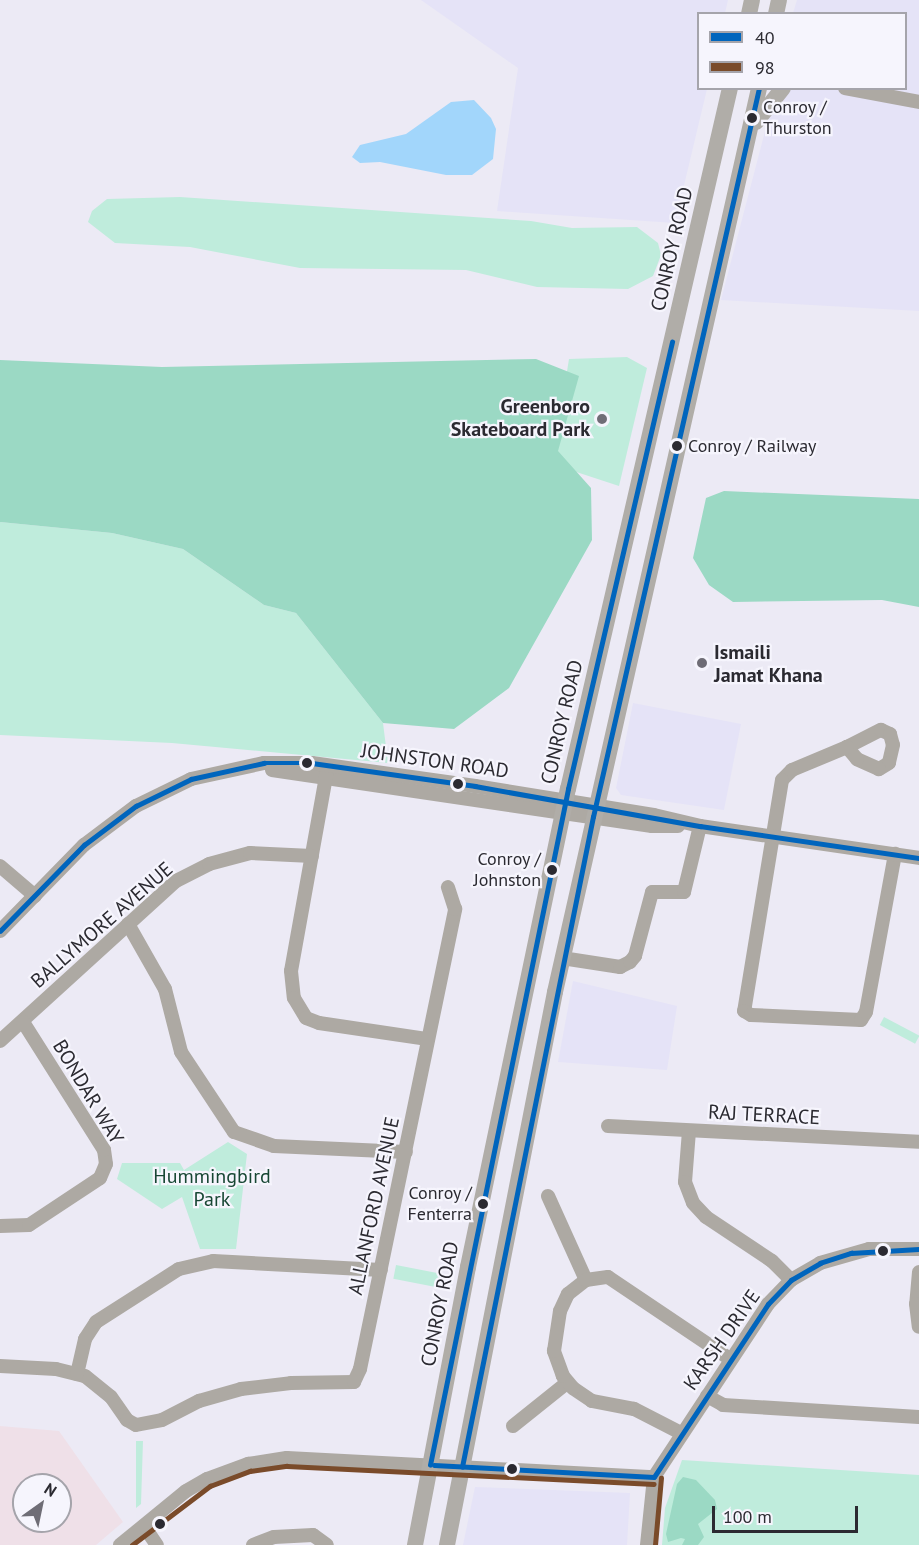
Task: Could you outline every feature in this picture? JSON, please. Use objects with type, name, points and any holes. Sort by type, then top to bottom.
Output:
[{"type":"main road","name":"CONROY ROAD","points":[[415,1545],[564,806],[730,90]]},
{"type":"main road","points":[[447,1545],[562,958],[759,90]]},
{"type":"main road","points":[[748,135],[769,102],[781,90]]},
{"type":"main road","points":[[523,1002],[552,1007]]},
{"type":"street","points":[[856,90],[919,102]]},
{"type":"street","points":[[848,747],[792,770],[782,780],[776,836],[744,1011],[751,1015],[861,1020],[866,1012],[895,854]]},
{"type":"street","name":"JOHNSTON ROAD","points":[[0,931],[105,826],[136,806],[180,783],[234,769],[327,772],[564,806],[652,826],[700,826],[919,858]]},
{"type":"street","points":[[327,772],[291,971],[290,985],[299,1010],[306,1018],[319,1023],[428,1039]]},
{"type":"street","points":[[562,958],[620,967],[630,962],[635,956],[652,892],[684,892],[700,826]]},
{"type":"street","name":"BALLYMORE AVENUE","points":[[0,1041],[176,881],[209,864],[250,854],[312,856]]},
{"type":"street","points":[[0,866],[35,896]]},
{"type":"street","name":"ALLANFORD AVENUE","points":[[0,1366],[77,1374],[95,1381],[127,1420],[136,1425],[162,1420],[199,1401],[241,1389],[291,1383],[354,1382],[381,1270],[455,909],[448,887]]},
{"type":"street","points":[[128,924],[165,989],[181,1052],[234,1132],[274,1146],[406,1152]]},
{"type":"street","name":"BONDAR WAY","points":[[0,1226],[29,1225],[100,1178],[106,1164],[104,1150],[23,1022]]},
{"type":"street","name":"RAJ TERRACE","points":[[608,1126],[919,1142]]},
{"type":"street","points":[[689,1131],[685,1182],[693,1203],[706,1217],[772,1261],[791,1281]]},
{"type":"street","points":[[548,1196],[586,1280]]},
{"type":"street","name":"KARSH DRIVE","points":[[654,1477],[768,1304],[791,1281],[820,1263],[851,1252],[919,1249]]},
{"type":"street","points":[[77,1374],[85,1340],[96,1322],[179,1269],[213,1261],[381,1270]]},
{"type":"street","points":[[919,1272],[916,1304],[919,1327]]},
{"type":"street","points":[[681,1433],[634,1409],[584,1397],[568,1382],[554,1351],[555,1330],[563,1302],[586,1280],[608,1277],[623,1284],[730,1359]]},
{"type":"street","points":[[513,1426],[568,1382]]},
{"type":"street","points":[[707,1396],[723,1405],[919,1417]]},
{"type":"street","points":[[120,1545],[186,1491],[248,1464],[307,1458],[654,1477],[647,1545]]},
{"type":"street","points":[[144,1526],[157,1545]]},
{"type":"street","points":[[253,1545],[274,1537],[313,1535],[327,1545]]},
{"type":"shaded area","points":[[421,0],[728,0],[725,12],[697,12],[697,90],[707,90],[675,223],[497,211],[518,68]]},
{"type":"shaded area","points":[[797,0],[919,0],[919,311],[721,300],[776,90],[907,90],[907,12],[793,12]]},
{"type":"shaded area","points":[[633,703],[741,724],[724,810],[621,795],[616,788]]},
{"type":"shaded area","points":[[573,981],[677,1006],[667,1070],[558,1062]]},
{"type":"shaded area","points":[[0,1426],[59,1431],[123,1522],[96,1545],[0,1545]]},
{"type":"shaded area","points":[[475,1487],[630,1493],[627,1545],[463,1545]]},
{"type":"green space","points":[[180,197],[531,221],[572,228],[637,227],[658,243],[661,255],[653,276],[628,289],[537,287],[466,270],[300,268],[190,247],[115,243],[88,222],[92,211],[107,199]]},
{"type":"green space","points":[[627,357],[647,368],[619,486],[552,464],[569,359]]},
{"type":"green space","points":[[536,359],[579,376],[558,451],[591,488],[592,540],[509,688],[454,729],[383,723],[296,613],[264,605],[183,549],[112,533],[0,522],[0,360],[162,367]]},
{"type":"green space","points":[[724,491],[919,499],[919,607],[882,600],[733,602],[709,585],[693,558],[706,498]]},
{"type":"green space","points":[[0,522],[112,533],[183,549],[264,605],[296,613],[383,723],[388,763],[172,743],[0,735]]},
{"type":"green space","points":[[884,1017],[919,1036],[915,1044],[880,1025]]},
{"type":"green space","name":"Hummingbird Park","points":[[228,1142],[247,1154],[236,1249],[200,1249],[182,1197],[162,1209],[117,1179],[122,1163],[180,1163],[184,1170]]},
{"type":"green space","points":[[396,1265],[446,1275],[443,1288],[393,1279]]},
{"type":"green space","points":[[136,1441],[143,1441],[141,1504],[136,1508]]},
{"type":"green space","points":[[682,1460],[919,1475],[919,1545],[662,1545],[665,1508]]},
{"type":"green space","points":[[683,1477],[696,1480],[715,1500],[717,1509],[698,1524],[704,1537],[698,1545],[682,1545],[685,1539],[681,1538],[668,1542],[666,1534],[677,1484]]},
{"type":"water","points":[[474,100],[491,118],[496,129],[493,159],[472,175],[446,175],[380,162],[360,163],[352,157],[360,145],[406,134],[451,102]]},
{"type":"transit line","name":"40","points":[[462,1467],[593,817],[759,90]]},
{"type":"transit line","name":"40","points":[[430,1465],[568,789],[672,342]]},
{"type":"transit line","name":"40","points":[[0,931],[84,845],[136,806],[191,779],[264,763],[312,763],[475,786],[700,826],[919,858]]},
{"type":"transit line","name":"40","points":[[654,1477],[768,1304],[791,1280],[820,1263],[851,1253],[919,1249]]},
{"type":"transit line","name":"40","points":[[434,1465],[654,1477]]},
{"type":"transit line","name":"98","points":[[132,1545],[210,1486],[250,1471],[287,1466],[654,1484]]},
{"type":"transit line","name":"98","points":[[655,1545],[661,1478]]},
{"type":"place","name":"Conroy / Thurston","points":[[752,118]]},
{"type":"place","name":"Greenboro Skateboard Park","points":[[602,419]]},
{"type":"place","name":"Conroy / Railway","points":[[677,446]]},
{"type":"place","name":"Ismaili Jamat Khana","points":[[702,663]]},
{"type":"place","name":"Conroy / Johnston","points":[[552,870]]},
{"type":"place","name":"Conroy / Fenterra","points":[[483,1204]]}]
